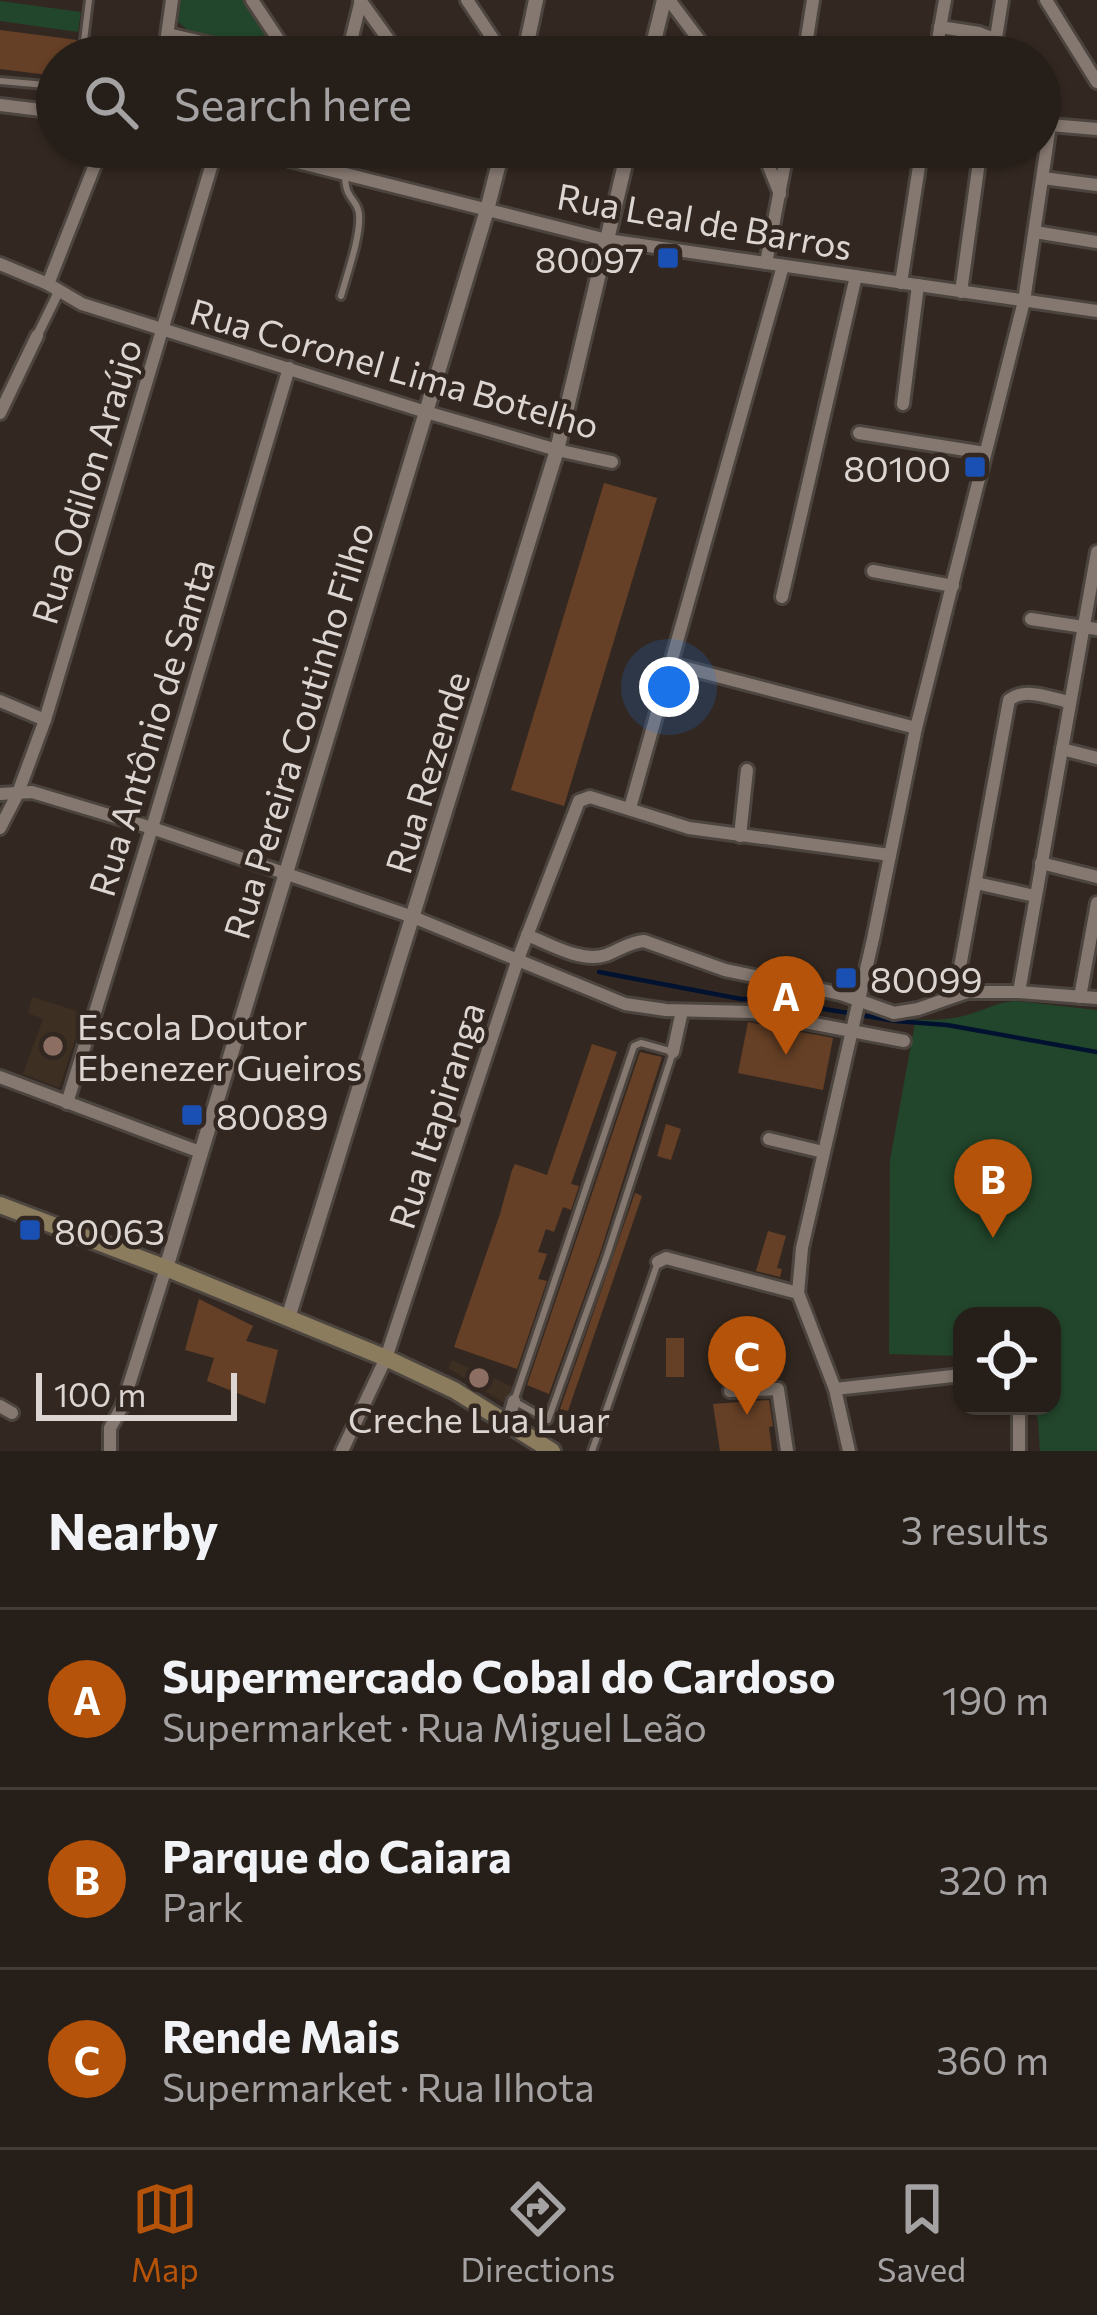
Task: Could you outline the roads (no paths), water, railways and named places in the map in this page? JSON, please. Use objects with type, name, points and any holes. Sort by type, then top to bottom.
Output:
[{"type":"main road","points":[[0,1205],[386,1358],[454,1390],[552,1451]]},
{"type":"street","points":[[172,0],[168,34],[177,36]]},
{"type":"street","points":[[252,0],[276,36]]},
{"type":"street","points":[[352,36],[360,0]]},
{"type":"street","points":[[360,0],[386,36]]},
{"type":"street","points":[[467,0],[491,36]]},
{"type":"street","points":[[528,36],[536,0]]},
{"type":"street","points":[[656,36],[666,0]]},
{"type":"street","points":[[666,0],[695,36]]},
{"type":"street","points":[[807,36],[813,0]]},
{"type":"street","points":[[938,36],[945,0]]},
{"type":"street","points":[[996,36],[1002,0]]},
{"type":"street","points":[[1046,0],[1097,82]]},
{"type":"street","points":[[940,27],[987,36]]},
{"type":"street","points":[[0,105],[36,109]]},
{"type":"street","points":[[1061,125],[1097,128]]},
{"type":"street","points":[[0,412],[37,336],[95,168]]},
{"type":"street","name":"Rua Odilon Araújo","points":[[0,828],[45,720],[211,168]]},
{"type":"street","name":"Rua Leal de Barros","points":[[323,168],[607,240],[1097,311]]},
{"type":"street","name":"Rua Pereira Coutinho Filho","points":[[166,1268],[498,168]]},
{"type":"street","name":"Rua Rezende","points":[[288,1318],[557,450],[624,168]]},
{"type":"street","points":[[769,168],[780,195]]},
{"type":"street","points":[[766,263],[784,168]]},
{"type":"street","points":[[902,283],[919,168]]},
{"type":"street","points":[[962,292],[978,168]]},
{"type":"street","points":[[849,1451],[835,1389],[798,1293],[802,1248],[916,728],[1024,301],[1044,168]]},
{"type":"street","points":[[1043,178],[1097,185]]},
{"type":"street","points":[[1035,232],[1097,242]]},
{"type":"street","name":"Rua Coronel Lima Botelho","points":[[0,264],[82,304],[426,412],[612,462]]},
{"type":"street","points":[[783,266],[630,808],[689,828],[890,855]]},
{"type":"street","points":[[782,597],[856,276]]},
{"type":"street","points":[[903,404],[918,285]]},
{"type":"street","name":"Rua Antônio de Santa","points":[[67,1102],[289,368]]},
{"type":"street","points":[[859,434],[986,453]]},
{"type":"street","points":[[1019,992],[1069,702],[1090,627],[1097,553]]},
{"type":"street","points":[[873,571],[953,586]]},
{"type":"street","points":[[1031,619],[1090,627]]},
{"type":"street","points":[[671,664],[916,728]]},
{"type":"street","points":[[955,994],[1010,700],[1023,693],[1069,702]]},
{"type":"street","points":[[0,701],[45,720]]},
{"type":"street","points":[[1062,749],[1097,758]]},
{"type":"street","points":[[740,836],[747,770]]},
{"type":"street","points":[[0,794],[32,792],[152,828],[413,917],[625,1004],[752,1012],[851,1027],[904,1041]]},
{"type":"street","name":"Rua Itapiranga","points":[[342,1451],[386,1358],[518,958],[579,801],[590,797],[630,808]]},
{"type":"street","points":[[1041,863],[1097,878]]},
{"type":"street","points":[[976,883],[1035,896]]},
{"type":"street","points":[[1080,997],[1097,903]]},
{"type":"street","points":[[527,935],[590,957],[644,941],[725,970],[858,1000],[894,1013],[955,994],[1019,992],[1097,998]]},
{"type":"street","points":[[673,1052],[682,1011]]},
{"type":"street","points":[[0,1077],[200,1152]]},
{"type":"street","points":[[769,1139],[824,1152]]},
{"type":"street","points":[[658,1262],[666,1258],[798,1293]]},
{"type":"street","points":[[110,1451],[110,1428],[122,1407],[166,1268]]},
{"type":"street","points":[[835,1389],[953,1376]]},
{"type":"street","points":[[730,1390],[778,1389],[788,1451]]},
{"type":"street","points":[[508,1422],[514,1401]]},
{"type":"street","points":[[1018,1415],[1019,1451]]},
{"type":"lane","points":[[85,36],[89,0]]},
{"type":"lane","points":[[0,81],[36,84]]},
{"type":"lane","points":[[341,296],[359,221],[345,190],[345,174]]},
{"type":"lane","points":[[641,1043],[673,1052],[548,1420],[514,1401],[634,1046],[641,1043]]},
{"type":"lane","points":[[592,1451],[658,1262]]},
{"type":"waterway","points":[[599,972],[741,999],[947,1025],[1097,1052]]},
{"type":"place","name":"80097","points":[[668,258]]},
{"type":"place","name":"80100","points":[[975,467]]},
{"type":"place","name":"80099","points":[[846,978]]},
{"type":"place","name":"Escola Doutor Ebenezer Gueiros","points":[[53,1046]]},
{"type":"place","name":"Supermercado Cobal do Cardoso","points":[[786,1055]]},
{"type":"place","name":"80089","points":[[192,1115]]},
{"type":"place","name":"80063","points":[[30,1230]]},
{"type":"place","name":"Parque do Caiara","points":[[993,1238]]},
{"type":"place","name":"Creche Lua Luar","points":[[479,1378]]},
{"type":"place","name":"Rende Mais","points":[[747,1415]]}]
